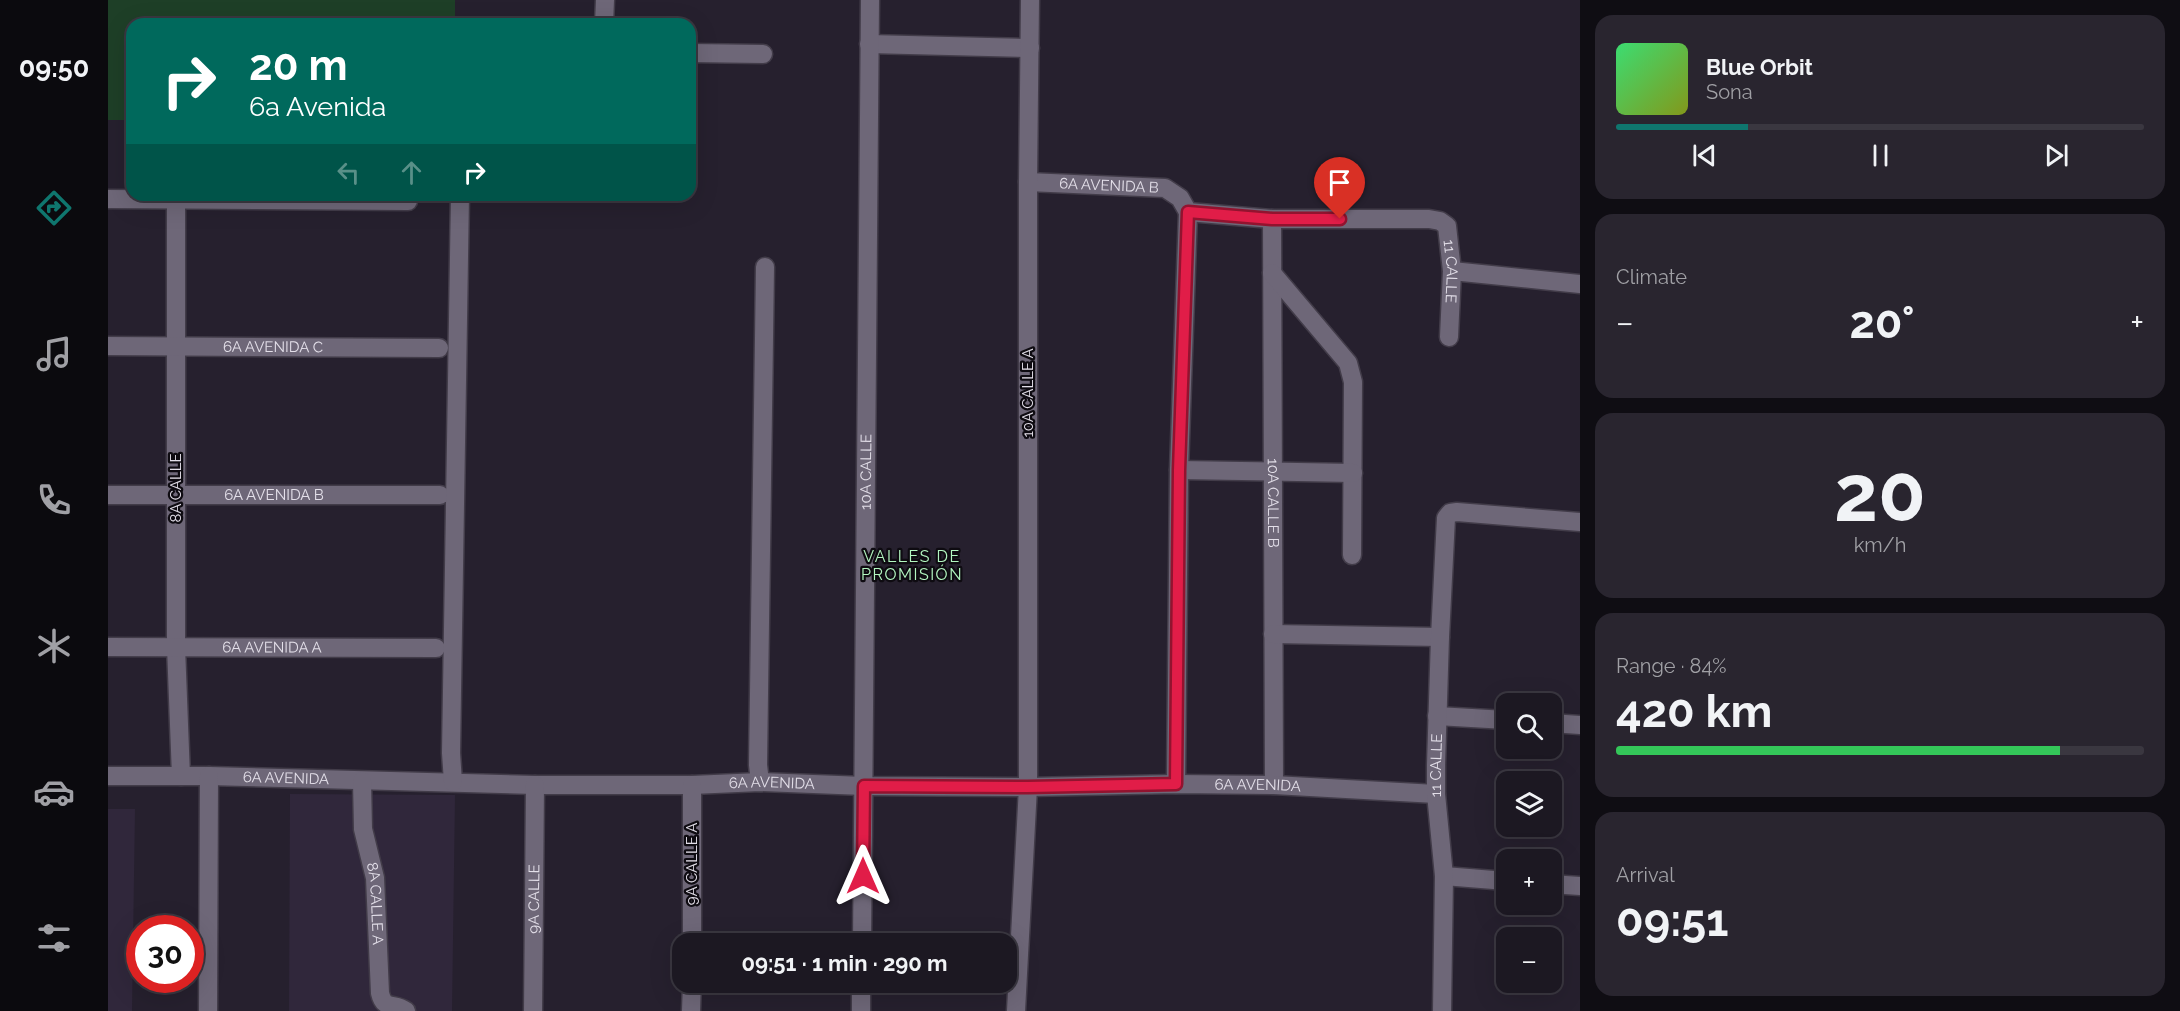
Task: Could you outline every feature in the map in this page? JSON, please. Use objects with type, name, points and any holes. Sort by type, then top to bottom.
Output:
[{"type":"street","points":[[604,18],[605,0]]},
{"type":"street","name":"10A CALLE","points":[[862,933],[870,0]]},
{"type":"street","name":"10A CALLE A","points":[[1016,1011],[1028,787],[1030,0]]},
{"type":"street","points":[[870,44],[1030,48]]},
{"type":"street","points":[[696,53],[763,54]]},
{"type":"street","name":"6A AVENIDA B","points":[[1028,182],[1165,188],[1180,198],[1188,212]]},
{"type":"street","points":[[108,199],[126,199]]},
{"type":"street","name":"8A CALLE","points":[[176,201],[176,647],[182,776]]},
{"type":"street","points":[[453,782],[460,201]]},
{"type":"street","points":[[1176,784],[1179,470],[1188,212],[1272,219]]},
{"type":"street","name":"11 CALLE","points":[[1272,219],[1429,219],[1440,221],[1448,226],[1452,271],[1449,337]]},
{"type":"street","name":"10A CALLE B","points":[[1272,219],[1274,785]]},
{"type":"street","points":[[760,782],[758,765],[765,267]]},
{"type":"street","points":[[1452,271],[1580,284]]},
{"type":"street","points":[[1272,273],[1348,363],[1353,382],[1352,555]]},
{"type":"street","name":"6A AVENIDA C","points":[[108,346],[439,348]]},
{"type":"street","points":[[1179,470],[1353,473]]},
{"type":"street","name":"6A AVENIDA B","points":[[108,495],[440,495]]},
{"type":"street","name":"11 CALLE","points":[[1442,1011],[1444,876],[1436,795],[1437,716],[1446,518],[1450,513],[1457,512],[1580,522]]},
{"type":"street","points":[[1273,634],[1440,637]]},
{"type":"street","name":"6A AVENIDA A","points":[[108,647],[436,648]]},
{"type":"street","points":[[1437,716],[1496,719]]},
{"type":"street","points":[[1562,724],[1580,725]]},
{"type":"street","name":"6A AVENIDA","points":[[108,776],[209,776],[535,784],[692,785],[760,782],[864,786],[1028,787],[1274,785],[1436,795]]},
{"type":"street","points":[[208,1011],[209,776]]},
{"type":"street","name":"8A CALLE A","points":[[362,781],[363,829],[375,878],[380,993],[382,1001],[387,1005],[398,1006],[406,1011]]},
{"type":"street","name":"9A CALLE","points":[[533,1011],[535,784]]},
{"type":"street","name":"9A CALLE A","points":[[692,785],[692,933]]},
{"type":"street","points":[[1444,876],[1496,880]]},
{"type":"street","points":[[1562,885],[1580,886]]},
{"type":"street","points":[[692,993],[692,1011]]},
{"type":"street","points":[[861,993],[861,1011]]},
{"type":"shaded area","points":[[290,794],[455,795],[452,1011],[289,1011]]},
{"type":"shaded area","points":[[108,809],[135,809],[133,915],[126,915],[126,993],[132,993],[132,1011],[108,1011]]},
{"type":"green space","points":[[108,0],[455,0],[455,18],[126,18],[126,120],[108,120]]},
{"type":"district","name":"VALLES DE PROMISIÓN","points":[[912,565]]},
{"type":"route","points":[[863,876],[864,786],[1028,787],[1176,784],[1179,470],[1188,212],[1272,219],[1340,219]]}]
